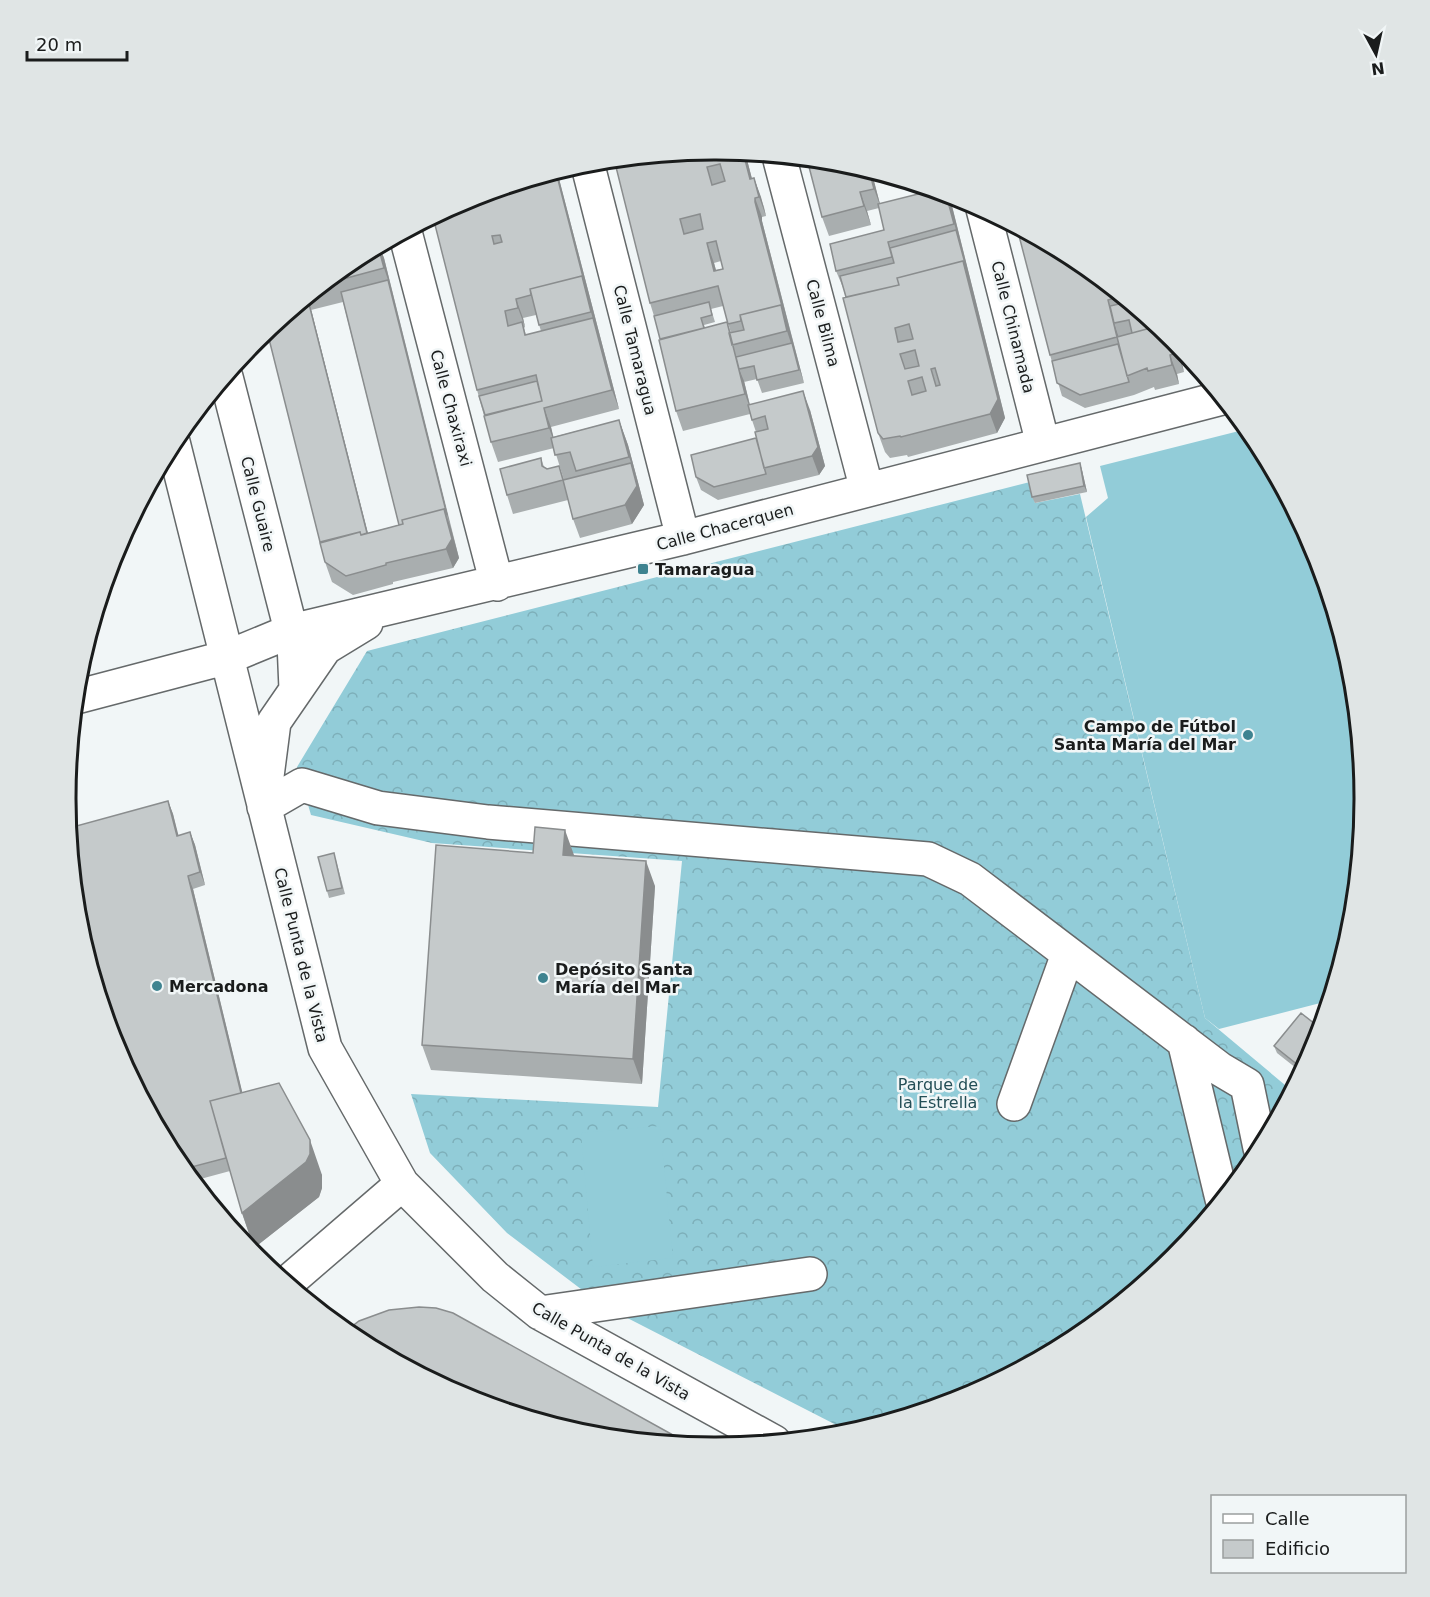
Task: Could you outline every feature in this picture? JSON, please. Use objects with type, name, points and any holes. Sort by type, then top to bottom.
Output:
[{"type":"street","name":"Calle Bilma","points":[[781,163],[867,490]]},
{"type":"street","name":"Calle Tamaragua","points":[[590,172],[683,538]]},
{"type":"street","name":"Calle Chinamada","points":[[986,221],[1043,444]]},
{"type":"street","name":"Calle Chaxiraxi","points":[[407,240],[497,584]]},
{"type":"street","name":"Calle Guaire","points":[[228,387],[294,642],[296,689]]},
{"type":"street","name":"Calle Chacerquen","points":[[86,694],[228,657],[291,631],[497,584],[683,538],[1214,400]]},
{"type":"street","name":"Calle Punta de la Vista","points":[[177,455],[325,1048],[402,1184],[495,1277],[540,1314],[762,1436]]},
{"type":"street","points":[[264,807],[274,722],[326,648],[386,609]]},
{"type":"street","points":[[238,698],[268,702],[296,689]]},
{"type":"street","points":[[264,807],[302,785],[378,808],[488,822],[928,858],[970,879],[1220,1069],[1247,1085],[1256,1136]]},
{"type":"street","points":[[1014,1104],[1068,954]]},
{"type":"street","points":[[1184,1041],[1220,1190]]},
{"type":"street","points":[[1213,1162],[1246,1153]]},
{"type":"street","points":[[293,1278],[402,1184]]},
{"type":"street","points":[[540,1314],[810,1274]]},
{"type":"green space","name":"Campo de Fútbol Santa María del Mar","points":[[1237,431],[1268,479],[1305,554],[1332,633],[1341,674],[1348,715],[1354,798],[1348,882],[1332,964],[1320,1003],[1219,1029],[1205,1018],[1086,517],[1108,498],[1100,466]]},
{"type":"green space","name":"Parque de la Estrella","points":[[1030,482],[1035,503],[1080,494],[1205,1018],[1286,1085],[1268,1118],[1222,1187],[1166,1250],[1104,1305],[1070,1329],[997,1371],[920,1403],[837,1425],[602,1305],[507,1233],[430,1153],[411,1094],[658,1107],[682,861],[432,843],[311,815],[297,767],[367,651]]},
{"type":"green space","points":[[660,1126],[673,1258],[593,1267],[581,1133]]},
{"type":"building","points":[[673,161],[745,161],[750,179],[754,178],[759,197],[755,198],[755,202],[783,310],[781,305],[740,315],[741,321],[728,324],[718,286],[650,303],[616,168]],"holes":[[[720,164],[725,181],[712,185],[707,167]],[[700,214],[703,229],[684,234],[680,219]],[[716,241],[723,269],[714,271],[707,243]]]},
{"type":"building","points":[[809,167],[872,180],[874,189],[860,192],[864,206],[822,217]]},
{"type":"building","points":[[558,180],[584,281],[582,276],[530,289],[531,295],[516,299],[518,308],[505,311],[508,326],[522,322],[525,335],[593,318],[612,390],[544,408],[549,428],[491,442],[484,416],[542,401],[536,375],[477,390],[435,225],[510,194]],"holes":[[[500,235],[502,242],[494,244],[492,236]]]},
{"type":"building","points":[[919,194],[949,205],[954,224],[888,242],[892,257],[836,271],[830,244],[884,230],[878,204]]},
{"type":"building","points":[[956,230],[966,267],[963,261],[897,278],[899,285],[846,297],[840,276],[894,263],[890,248]]},
{"type":"building","points":[[1020,238],[1070,268],[1112,299],[1108,300],[1117,337],[1050,355]]},
{"type":"building","points":[[381,255],[384,268],[345,278]]},
{"type":"building","points":[[963,261],[998,399],[990,414],[901,437],[883,439],[878,433],[843,298],[899,285],[897,278]],"holes":[[[909,324],[913,339],[898,342],[895,328]],[[915,350],[919,366],[905,369],[900,354]],[[935,368],[940,385],[936,386],[931,369]],[[922,377],[926,391],[912,395],[908,381]]]},
{"type":"building","points":[[582,276],[591,312],[539,325],[530,289]]},
{"type":"building","points":[[388,280],[447,515],[444,509],[402,520],[403,524],[399,525],[341,292]]},
{"type":"building","points":[[709,302],[712,315],[701,318],[704,328],[660,339],[654,316]]},
{"type":"building","points":[[1119,304],[1147,329],[1132,333],[1129,320],[1114,323],[1110,306]]},
{"type":"building","points":[[309,305],[367,533],[361,535],[360,532],[320,542],[270,342]]},
{"type":"building","points":[[781,305],[787,331],[732,345],[729,333],[744,330],[740,315]]},
{"type":"building","points":[[727,322],[745,394],[676,411],[659,340]]},
{"type":"building","points":[[1147,329],[1173,354],[1170,355],[1172,365],[1148,371],[1147,368],[1127,376],[1117,337]]},
{"type":"building","points":[[792,343],[799,370],[757,380],[754,366],[739,369],[736,357]]},
{"type":"building","points":[[1118,344],[1129,382],[1080,395],[1057,383],[1052,361]]},
{"type":"building","points":[[537,381],[542,401],[485,415],[479,396]]},
{"type":"building","points":[[803,391],[818,447],[812,456],[764,468],[755,432],[768,429],[765,416],[752,420],[748,405]]},
{"type":"building","points":[[619,420],[629,457],[576,471],[570,452],[555,455],[551,438]]},
{"type":"building","points":[[756,438],[766,474],[714,487],[696,477],[691,455]]},
{"type":"building","points":[[541,458],[542,466],[547,469],[559,466],[563,480],[507,495],[500,469]]},
{"type":"building","points":[[631,463],[637,486],[625,505],[573,519],[563,480]]},
{"type":"building","points":[[1080,463],[1084,486],[1032,497],[1027,475]]},
{"type":"building","points":[[444,509],[452,539],[446,549],[386,563],[386,565],[346,576],[325,562],[320,543],[403,524],[402,520]]},
{"type":"building","name":"Mercadona","points":[[168,801],[177,836],[190,832],[200,872],[188,876],[241,1093],[210,1101],[226,1158],[194,1167],[162,1118],[142,1081],[110,1004],[98,964],[82,882],[77,826]]},
{"type":"building","name":"Depósito Santa María del Mar","points":[[535,827],[565,830],[563,855],[646,861],[633,1059],[422,1045],[436,845],[533,853]]},
{"type":"building","points":[[334,853],[342,888],[327,891],[318,857]]},
{"type":"building","points":[[1301,1013],[1313,1022],[1296,1063],[1274,1046]]},
{"type":"building","points":[[279,1083],[310,1140],[310,1154],[306,1162],[242,1213],[210,1101]]},
{"type":"building","points":[[419,1307],[436,1308],[453,1313],[675,1436],[590,1425],[510,1403],[471,1388],[433,1371],[354,1325],[389,1310]]},
{"type":"place","name":"Tamaragua","points":[[643,569]]},
{"type":"place","name":"Campo de Fútbol Santa María del Mar","points":[[1248,735]]},
{"type":"place","name":"Depósito Santa María del Mar","points":[[543,978]]},
{"type":"place","name":"Mercadona","points":[[157,986]]}]
